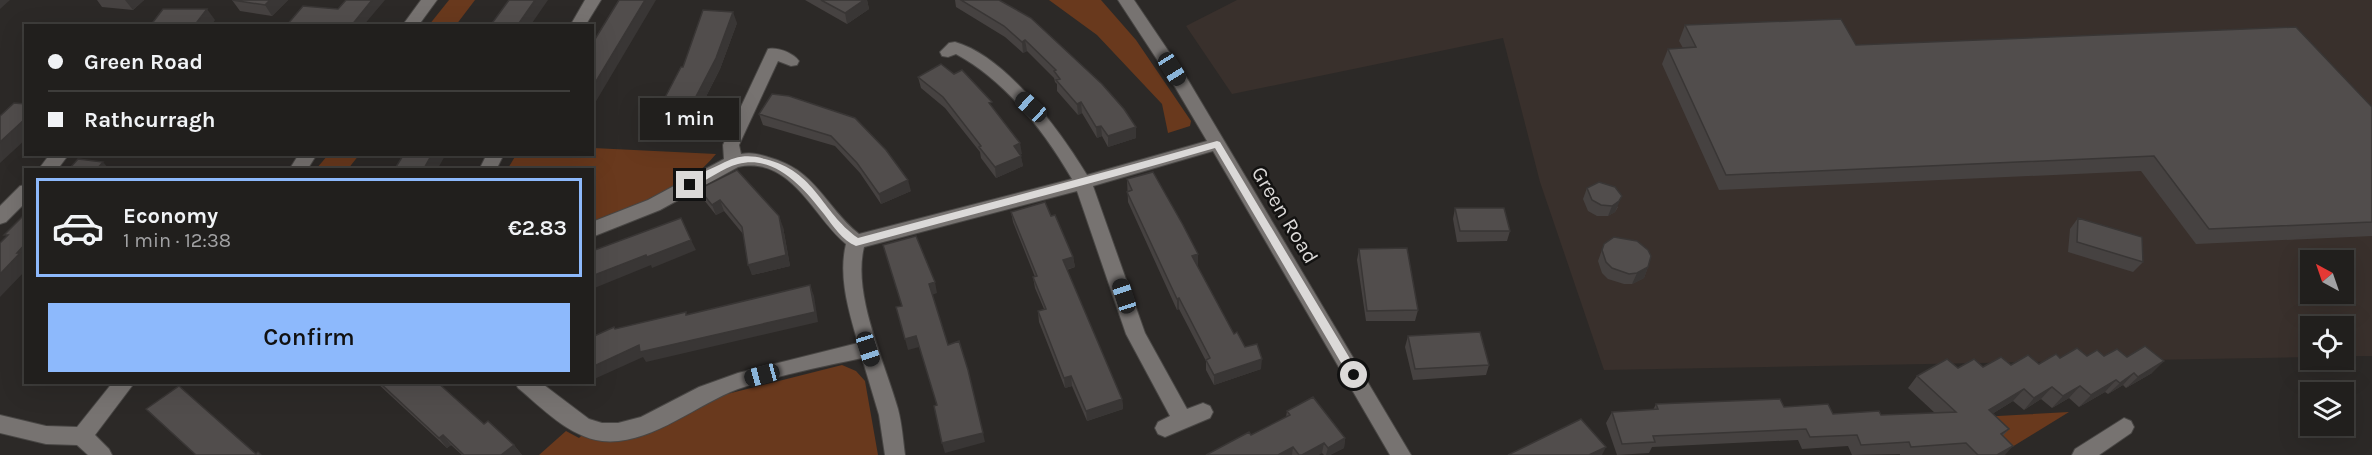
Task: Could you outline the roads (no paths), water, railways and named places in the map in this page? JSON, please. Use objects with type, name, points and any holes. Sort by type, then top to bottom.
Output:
[{"type":"street","points":[[411,24],[429,0]]},
{"type":"street","points":[[578,24],[593,0]]},
{"type":"street","name":"Green Road","points":[[1126,0],[1171,67],[1401,455]]},
{"type":"street","points":[[948,52],[955,47],[981,61],[1031,107],[1066,154],[1083,183],[1136,334],[1174,424],[1203,412]]},
{"type":"street","points":[[733,162],[731,145],[774,53],[791,61]]},
{"type":"street","points":[[895,455],[888,410],[868,349],[854,280],[851,252],[856,242],[998,203],[1083,183],[1217,144]]},
{"type":"street","points":[[48,168],[59,156]]},
{"type":"street","points":[[594,229],[654,205],[733,162],[750,158],[780,166],[806,185],[846,234],[856,242]]},
{"type":"street","points":[[0,217],[24,193]]},
{"type":"street","points":[[527,384],[569,418],[600,432],[625,432],[655,420],[690,400],[723,386],[821,359],[868,349]]},
{"type":"street","points":[[82,436],[123,384]]},
{"type":"street","points":[[0,424],[46,435],[82,436],[102,455]]},
{"type":"street","points":[[2082,455],[2124,427]]}]
